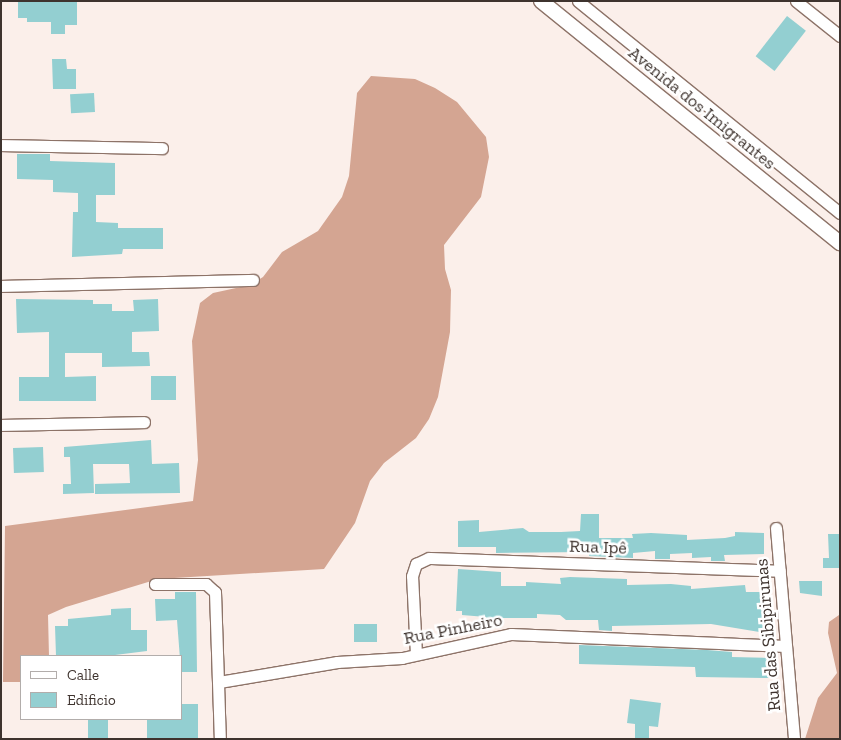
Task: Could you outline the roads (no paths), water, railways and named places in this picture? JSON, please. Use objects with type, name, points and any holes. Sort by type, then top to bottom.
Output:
[{"type":"street","name":"Avenida dos Imigrantes","points":[[541,1],[840,244]]},
{"type":"street","points":[[578,1],[840,213]]},
{"type":"street","points":[[796,1],[840,36]]},
{"type":"street","points":[[1,145],[162,148]]},
{"type":"street","points":[[1,286],[254,280]]},
{"type":"street","points":[[1,425],[144,422]]},
{"type":"street","name":"Rua das Sibipirunas","points":[[776,528],[794,739]]},
{"type":"street","name":"Rua Ipê","points":[[416,654],[412,576],[416,564],[429,558],[780,571]]},
{"type":"street","points":[[155,584],[212,587],[219,682],[220,739]]},
{"type":"street","name":"Rua Pinheiro","points":[[219,682],[337,662],[416,654],[511,634],[786,646]]}]
